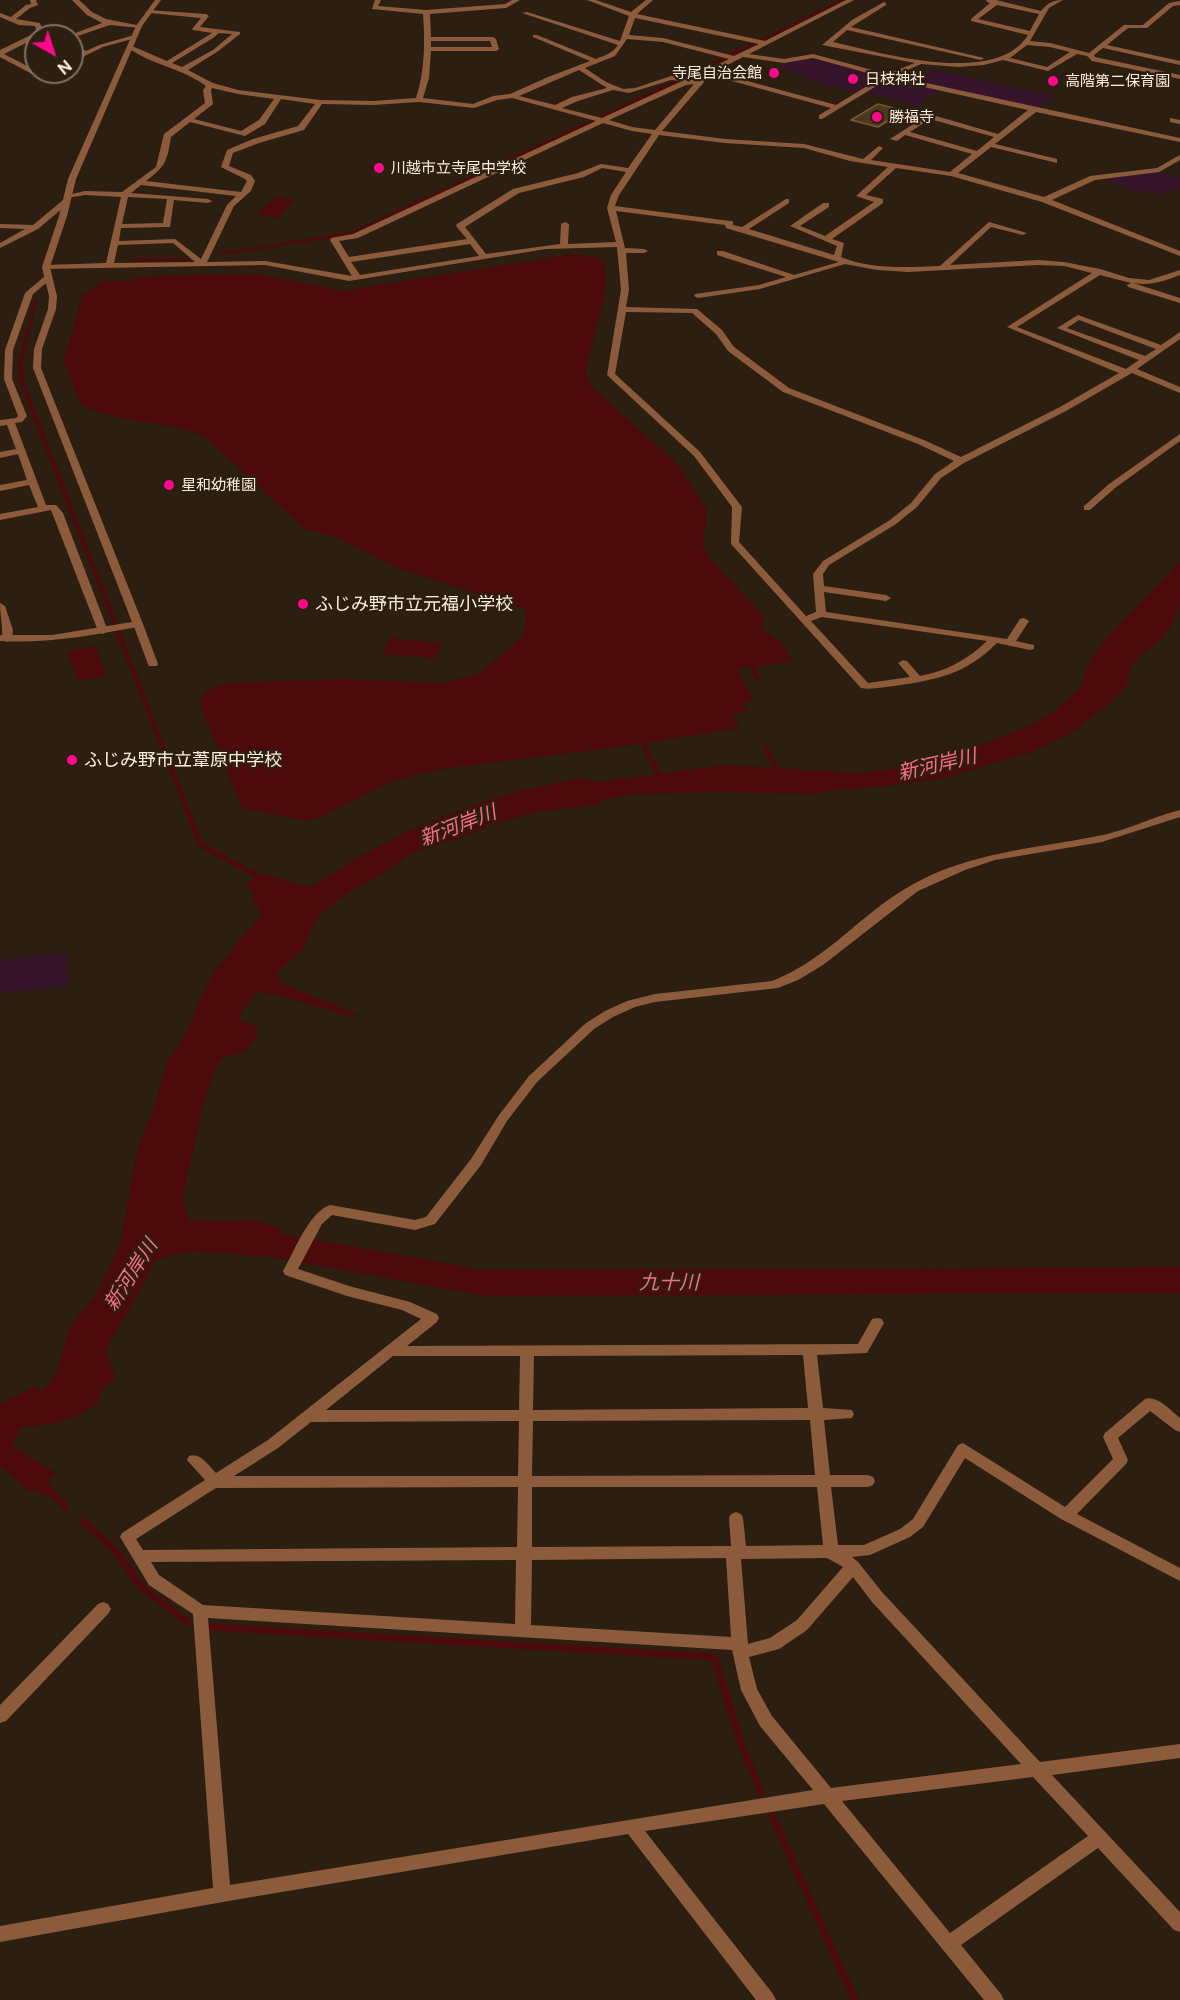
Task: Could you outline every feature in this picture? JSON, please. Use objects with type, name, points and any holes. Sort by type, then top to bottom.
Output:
[{"type":"street","points":[[11,20],[28,6],[35,5],[33,0]]},
{"type":"street","points":[[75,0],[93,18],[108,23],[139,26]]},
{"type":"street","points":[[153,664],[37,368],[38,349],[52,309],[53,296],[46,267],[76,169],[139,26],[158,0]]},
{"type":"street","points":[[378,0],[374,8],[426,12],[506,6],[517,0]]},
{"type":"street","points":[[460,9],[466,0]]},
{"type":"street","points":[[522,0],[528,23]]},
{"type":"street","points":[[590,0],[632,15],[765,43]]},
{"type":"street","points":[[130,47],[200,78],[210,85],[238,92],[320,102],[372,103],[419,100],[474,106],[496,98],[512,96],[550,78],[582,69],[619,51],[632,15],[650,0]]},
{"type":"street","points":[[851,0],[708,72],[657,132],[615,195],[611,208],[621,247],[625,281],[623,309],[611,375],[697,454],[716,477],[737,507],[734,542],[865,686],[916,678],[961,667],[979,655],[995,639]]},
{"type":"street","points":[[828,43],[919,64],[985,64],[1003,58],[1025,43],[1047,7],[1060,0]]},
{"type":"street","points":[[1161,0],[1180,5]]},
{"type":"street","points":[[1030,33],[973,20],[991,1],[1043,13]]},
{"type":"street","points":[[813,56],[846,28],[884,4]]},
{"type":"street","points":[[1090,56],[1126,26],[1145,27],[1171,4]]},
{"type":"street","points":[[150,11],[206,16],[195,29],[238,33],[215,51],[181,71]]},
{"type":"street","points":[[419,100],[427,69],[429,49],[426,12]]},
{"type":"street","points":[[525,13],[624,40],[663,40],[737,57],[783,61],[813,56],[913,84],[1180,140]]},
{"type":"street","points":[[0,15],[11,20],[38,24]]},
{"type":"street","points":[[84,32],[108,23]]},
{"type":"street","points":[[846,28],[994,61]]},
{"type":"street","points":[[166,64],[217,31]]},
{"type":"street","points":[[535,36],[598,62]]},
{"type":"street","points":[[85,53],[126,37],[134,37]]},
{"type":"street","points":[[429,39],[493,39],[496,49],[429,49]]},
{"type":"street","points":[[0,54],[24,42]]},
{"type":"street","points":[[1025,43],[1050,45],[1092,58],[1180,76]]},
{"type":"street","points":[[1102,46],[1180,63]]},
{"type":"street","points":[[1003,58],[1048,69],[1075,52]]},
{"type":"street","points":[[0,54],[24,68]]},
{"type":"street","points":[[822,117],[889,76],[919,64]]},
{"type":"street","points":[[582,69],[614,88],[629,91],[653,81],[670,78],[700,81]]},
{"type":"street","points":[[708,72],[838,108]]},
{"type":"street","points":[[357,277],[334,240],[355,236],[689,81]]},
{"type":"street","points":[[109,266],[125,194],[159,168],[167,136],[209,104],[207,90],[210,85]]},
{"type":"street","points":[[555,108],[575,99],[614,88]]},
{"type":"street","points":[[512,96],[602,122],[657,132],[725,141],[804,146],[865,161],[952,174],[1045,200],[1180,254]]},
{"type":"street","points":[[187,119],[242,134],[262,122],[278,98]]},
{"type":"street","points":[[202,264],[231,205],[248,189],[251,181],[248,177],[225,167],[230,152],[256,141],[302,128],[320,102]]},
{"type":"street","points":[[952,174],[992,145],[1036,108]]},
{"type":"street","points":[[894,140],[929,116],[1001,137]]},
{"type":"street","points":[[905,133],[979,154]]},
{"type":"street","points":[[992,145],[1054,161]]},
{"type":"street","points":[[865,161],[879,148]]},
{"type":"street","points":[[1045,200],[1094,178],[1160,170],[1180,157]]},
{"type":"street","points":[[826,239],[880,201],[860,196],[895,165]]},
{"type":"street","points":[[484,257],[460,226],[516,191],[581,175],[601,166],[632,171]]},
{"type":"street","points":[[141,183],[242,194]]},
{"type":"street","points":[[0,246],[35,227],[67,199],[85,193],[208,201]]},
{"type":"street","points":[[118,226],[166,225],[171,197]]},
{"type":"street","points":[[743,230],[786,201]]},
{"type":"street","points":[[826,205],[794,226],[841,245],[839,262]]},
{"type":"street","points":[[611,208],[729,223],[729,226],[828,255],[839,262]]},
{"type":"street","points":[[564,246],[565,224]]},
{"type":"street","points":[[944,266],[989,224],[1023,233]]},
{"type":"street","points":[[0,226],[35,227]]},
{"type":"street","points":[[115,243],[176,241],[202,264]]},
{"type":"street","points":[[346,260],[472,241]]},
{"type":"street","points":[[46,267],[265,263],[349,279],[564,246],[621,247],[644,250]]},
{"type":"street","points":[[720,253],[793,277]]},
{"type":"street","points":[[698,296],[760,288],[839,262],[898,269],[1035,263],[1064,264],[1136,281],[1157,280],[1179,273]]},
{"type":"street","points":[[1100,271],[1011,327],[1180,390]]},
{"type":"street","points":[[44,509],[21,451],[5,422],[19,420],[24,416],[8,379],[9,350],[29,292],[48,278]]},
{"type":"street","points":[[1136,281],[1129,286],[1180,301]]},
{"type":"street","points":[[623,309],[694,311],[719,332],[730,349],[786,390],[921,442],[961,461]]},
{"type":"street","points":[[1147,360],[1061,328],[1078,317],[1162,348]]},
{"type":"street","points":[[821,614],[818,574],[826,563],[893,522],[914,505],[938,476],[961,461],[1063,409],[1147,360],[1180,335]]},
{"type":"street","points":[[1087,507],[1112,486],[1180,438]]},
{"type":"street","points":[[0,455],[21,451]]},
{"type":"street","points":[[0,488],[33,482]]},
{"type":"street","points":[[0,517],[53,507],[58,513],[103,631]]},
{"type":"street","points":[[819,588],[886,598]]},
{"type":"street","points":[[0,606],[8,630],[3,638],[22,639],[103,631],[138,624]]},
{"type":"street","points":[[804,620],[821,614],[1011,641],[1030,647]]},
{"type":"street","points":[[1011,641],[1024,621]]},
{"type":"street","points":[[903,663],[916,678]]},
{"type":"street","points":[[853,1566],[802,1625],[774,1644],[740,1648],[522,1630],[200,1611],[154,1580],[127,1538],[273,1444],[432,1318],[405,1306],[347,1291],[290,1271],[317,1221],[330,1210],[416,1225],[430,1221],[476,1162],[503,1118],[533,1079],[590,1026],[631,1004],[656,998],[774,985],[794,977],[819,962],[914,888],[961,867],[994,857],[1102,839],[1180,813]]},
{"type":"street","points":[[390,1351],[862,1349],[877,1323]]},
{"type":"street","points":[[809,1349],[831,1552]]},
{"type":"street","points":[[522,1630],[527,1350]]},
{"type":"street","points":[[1066,1515],[1121,1460],[1110,1437],[1129,1419],[1150,1403],[1180,1426]]},
{"type":"street","points":[[307,1416],[847,1414]]},
{"type":"street","points":[[138,1556],[865,1551],[905,1533],[918,1523],[963,1449],[1066,1515],[1180,1575]]},
{"type":"street","points":[[194,1460],[216,1482],[868,1481]]},
{"type":"street","points":[[736,1518],[740,1648],[749,1690],[766,1721],[995,2000]]},
{"type":"street","points":[[831,1552],[853,1566],[877,1597],[1180,1924]]},
{"type":"street","points":[[0,1716],[103,1609]]},
{"type":"street","points":[[200,1611],[222,1894]]},
{"type":"street","points":[[0,1934],[222,1894],[631,1826],[829,1796],[1180,1751]]},
{"type":"street","points":[[631,1826],[767,2000]]},
{"type":"street","points":[[950,1943],[1100,1836]]},
{"type":"shaded area","points":[[810,58],[881,76],[859,93],[827,86],[783,69],[783,63]]},
{"type":"shaded area","points":[[932,69],[1055,96],[1040,107],[930,87],[893,76],[896,73],[917,79]]},
{"type":"shaded area","points":[[890,78],[938,91],[917,106],[867,92]]},
{"type":"shaded area","points":[[1147,172],[1180,178],[1180,186],[1162,195],[1149,190],[1141,193],[1104,178]]},
{"type":"shaded area","points":[[68,953],[68,986],[0,993],[0,960]]},
{"type":"water","points":[[276,197],[296,200],[277,218],[256,214]]},
{"type":"water","points":[[573,254],[596,257],[605,265],[606,289],[585,372],[592,387],[676,463],[707,509],[703,545],[708,556],[764,617],[761,628],[782,643],[792,661],[737,669],[753,701],[743,703],[747,712],[733,714],[739,728],[612,748],[454,767],[410,776],[388,783],[308,821],[242,808],[201,708],[200,700],[205,692],[224,683],[341,679],[443,683],[467,677],[480,673],[522,637],[526,622],[525,609],[395,567],[336,537],[305,529],[206,438],[186,429],[112,416],[80,404],[64,361],[82,296],[103,281],[126,281],[148,276],[257,274],[343,291]]},
{"type":"water","name":"新河岸川","points":[[1180,562],[1180,605],[1173,623],[1161,639],[1132,663],[1126,685],[1110,703],[1073,732],[1032,752],[941,779],[887,786],[814,794],[723,792],[634,794],[609,798],[594,805],[536,812],[412,853],[323,911],[312,927],[303,949],[276,973],[283,984],[357,1014],[355,1017],[258,992],[241,1012],[239,1020],[257,1027],[257,1038],[244,1053],[225,1056],[217,1065],[205,1098],[182,1199],[189,1220],[255,1220],[282,1229],[268,1257],[197,1252],[169,1256],[156,1261],[106,1350],[115,1377],[100,1392],[100,1401],[81,1414],[63,1421],[21,1427],[12,1446],[56,1473],[48,1480],[55,1491],[47,1497],[35,1490],[30,1492],[0,1466],[0,1404],[36,1386],[42,1392],[56,1373],[71,1325],[97,1294],[120,1244],[138,1146],[152,1114],[168,1060],[186,1034],[215,970],[262,914],[252,900],[254,894],[245,884],[262,873],[300,885],[313,886],[354,860],[406,832],[476,804],[523,790],[577,779],[604,781],[725,765],[858,773],[903,768],[948,757],[1031,725],[1056,710],[1080,687],[1089,663],[1106,639]]},
{"type":"water","points":[[389,638],[442,643],[436,658],[383,654]]},
{"type":"water","points":[[95,646],[106,676],[78,681],[67,652]]},
{"type":"building","name":"勝福寺","points":[[878,104],[904,111],[878,127],[851,120]]},
{"type":"waterway","points":[[222,254],[352,233],[667,86],[844,0]]},
{"type":"waterway","points":[[132,260],[188,260]]},
{"type":"waterway","points":[[27,337],[35,301]]},
{"type":"waterway","points":[[27,335],[20,367],[23,385],[169,764]]},
{"type":"waterway","points":[[750,663],[758,678]]},
{"type":"waterway","points":[[640,737],[653,764]]},
{"type":"waterway","points":[[765,747],[774,764]]},
{"type":"waterway","points":[[169,762],[200,844],[262,879]]},
{"type":"waterway","points":[[653,762],[660,777]]},
{"type":"waterway","points":[[774,764],[778,772]]},
{"type":"waterway","name":"九十川","points":[[231,1238],[484,1283],[1180,1280]]},
{"type":"waterway","points":[[47,1489],[65,1506]]},
{"type":"waterway","points":[[83,1522],[115,1550],[142,1588],[187,1622]]},
{"type":"waterway","points":[[210,1627],[714,1657],[743,1749],[761,1792]]},
{"type":"waterway","points":[[772,1816],[855,2000]]},
{"type":"place","name":"寺尾自治会館","points":[[774,73]]},
{"type":"place","name":"日枝神社","points":[[853,79]]},
{"type":"place","name":"高階第二保育園","points":[[1053,81]]},
{"type":"place","name":"勝福寺","points":[[877,117]]},
{"type":"place","name":"川越市立寺尾中学校","points":[[379,168]]},
{"type":"place","name":"星和幼稚園","points":[[169,485]]},
{"type":"place","name":"ふじみ野市立元福小学校","points":[[303,604]]},
{"type":"place","name":"ふじみ野市立葦原中学校","points":[[72,760]]}]
